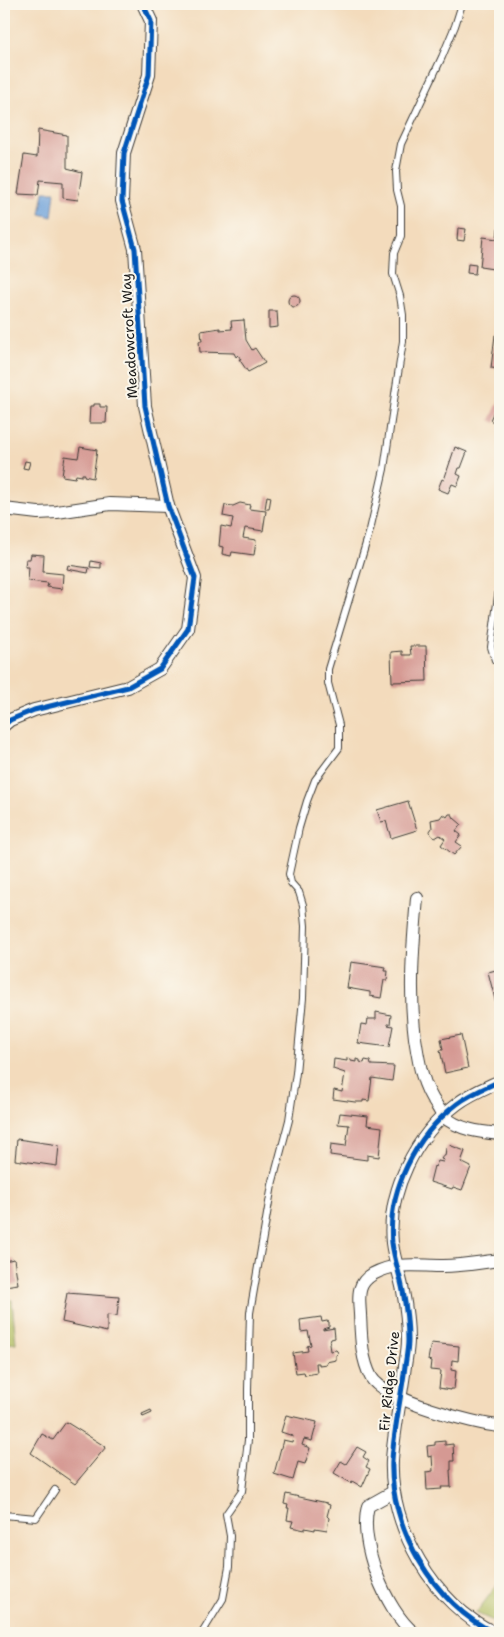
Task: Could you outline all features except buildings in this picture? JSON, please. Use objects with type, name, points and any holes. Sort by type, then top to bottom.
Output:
[{"type":"street","name":"Meadowcroft Way","points":[[4,725],[10,720],[34,710],[128,687],[160,669],[188,629],[195,578],[168,506],[144,406],[135,249],[122,201],[124,153],[150,75],[151,21],[143,4]]},
{"type":"street","points":[[4,509],[48,513],[110,504],[168,506]]},
{"type":"street","points":[[417,898],[412,973],[412,1012],[421,1075],[428,1093],[444,1116],[464,1128],[500,1134]]},
{"type":"street","name":"Fir Ridge Drive","points":[[495,1633],[477,1624],[458,1610],[443,1594],[424,1568],[402,1524],[393,1492],[392,1462],[408,1342],[402,1290],[392,1243],[391,1217],[404,1173],[430,1129],[456,1104],[473,1093],[500,1081]]},
{"type":"street","points":[[500,1260],[445,1266],[396,1265],[364,1280],[359,1290],[361,1338],[367,1368],[378,1386],[400,1399],[457,1418],[500,1426]]},
{"type":"street","points":[[393,1492],[368,1506],[365,1519],[368,1550],[389,1600],[400,1619],[414,1633]]},
{"type":"street","points":[[467,1633],[477,1624]]},
{"type":"lane","points":[[202,1633],[223,1600],[229,1567],[230,1536],[226,1514],[242,1492],[248,1440],[250,1313],[272,1185],[289,1120],[296,1073],[303,998],[305,926],[303,905],[299,892],[291,883],[289,874],[307,801],[316,780],[339,748],[339,725],[328,683],[328,669],[370,530],[384,469],[403,341],[403,315],[400,296],[393,274],[394,253],[401,236],[401,206],[397,190],[396,171],[401,144],[442,57],[462,4]]},
{"type":"lane","points":[[500,581],[491,647],[495,660],[500,664]]},
{"type":"lane","points":[[4,1515],[36,1518],[55,1490]]},
{"type":"green space","points":[[4,1300],[12,1300],[16,1343],[4,1344]]},
{"type":"green space","points":[[500,1581],[500,1624],[476,1613]]},
{"type":"water","points":[[44,192],[55,192],[52,217],[40,214]]},
{"type":"cycle path","points":[[4,725],[10,720],[34,710],[128,687],[160,669],[188,629],[195,578],[168,506],[145,406],[135,249],[122,201],[124,153],[149,75],[151,21],[143,4]]},
{"type":"cycle path","points":[[495,1633],[473,1620],[453,1604],[435,1584],[419,1561],[407,1537],[398,1511],[393,1486],[392,1460],[408,1334],[402,1285],[392,1243],[392,1223],[394,1204],[407,1166],[429,1131],[462,1100],[500,1081]]}]
